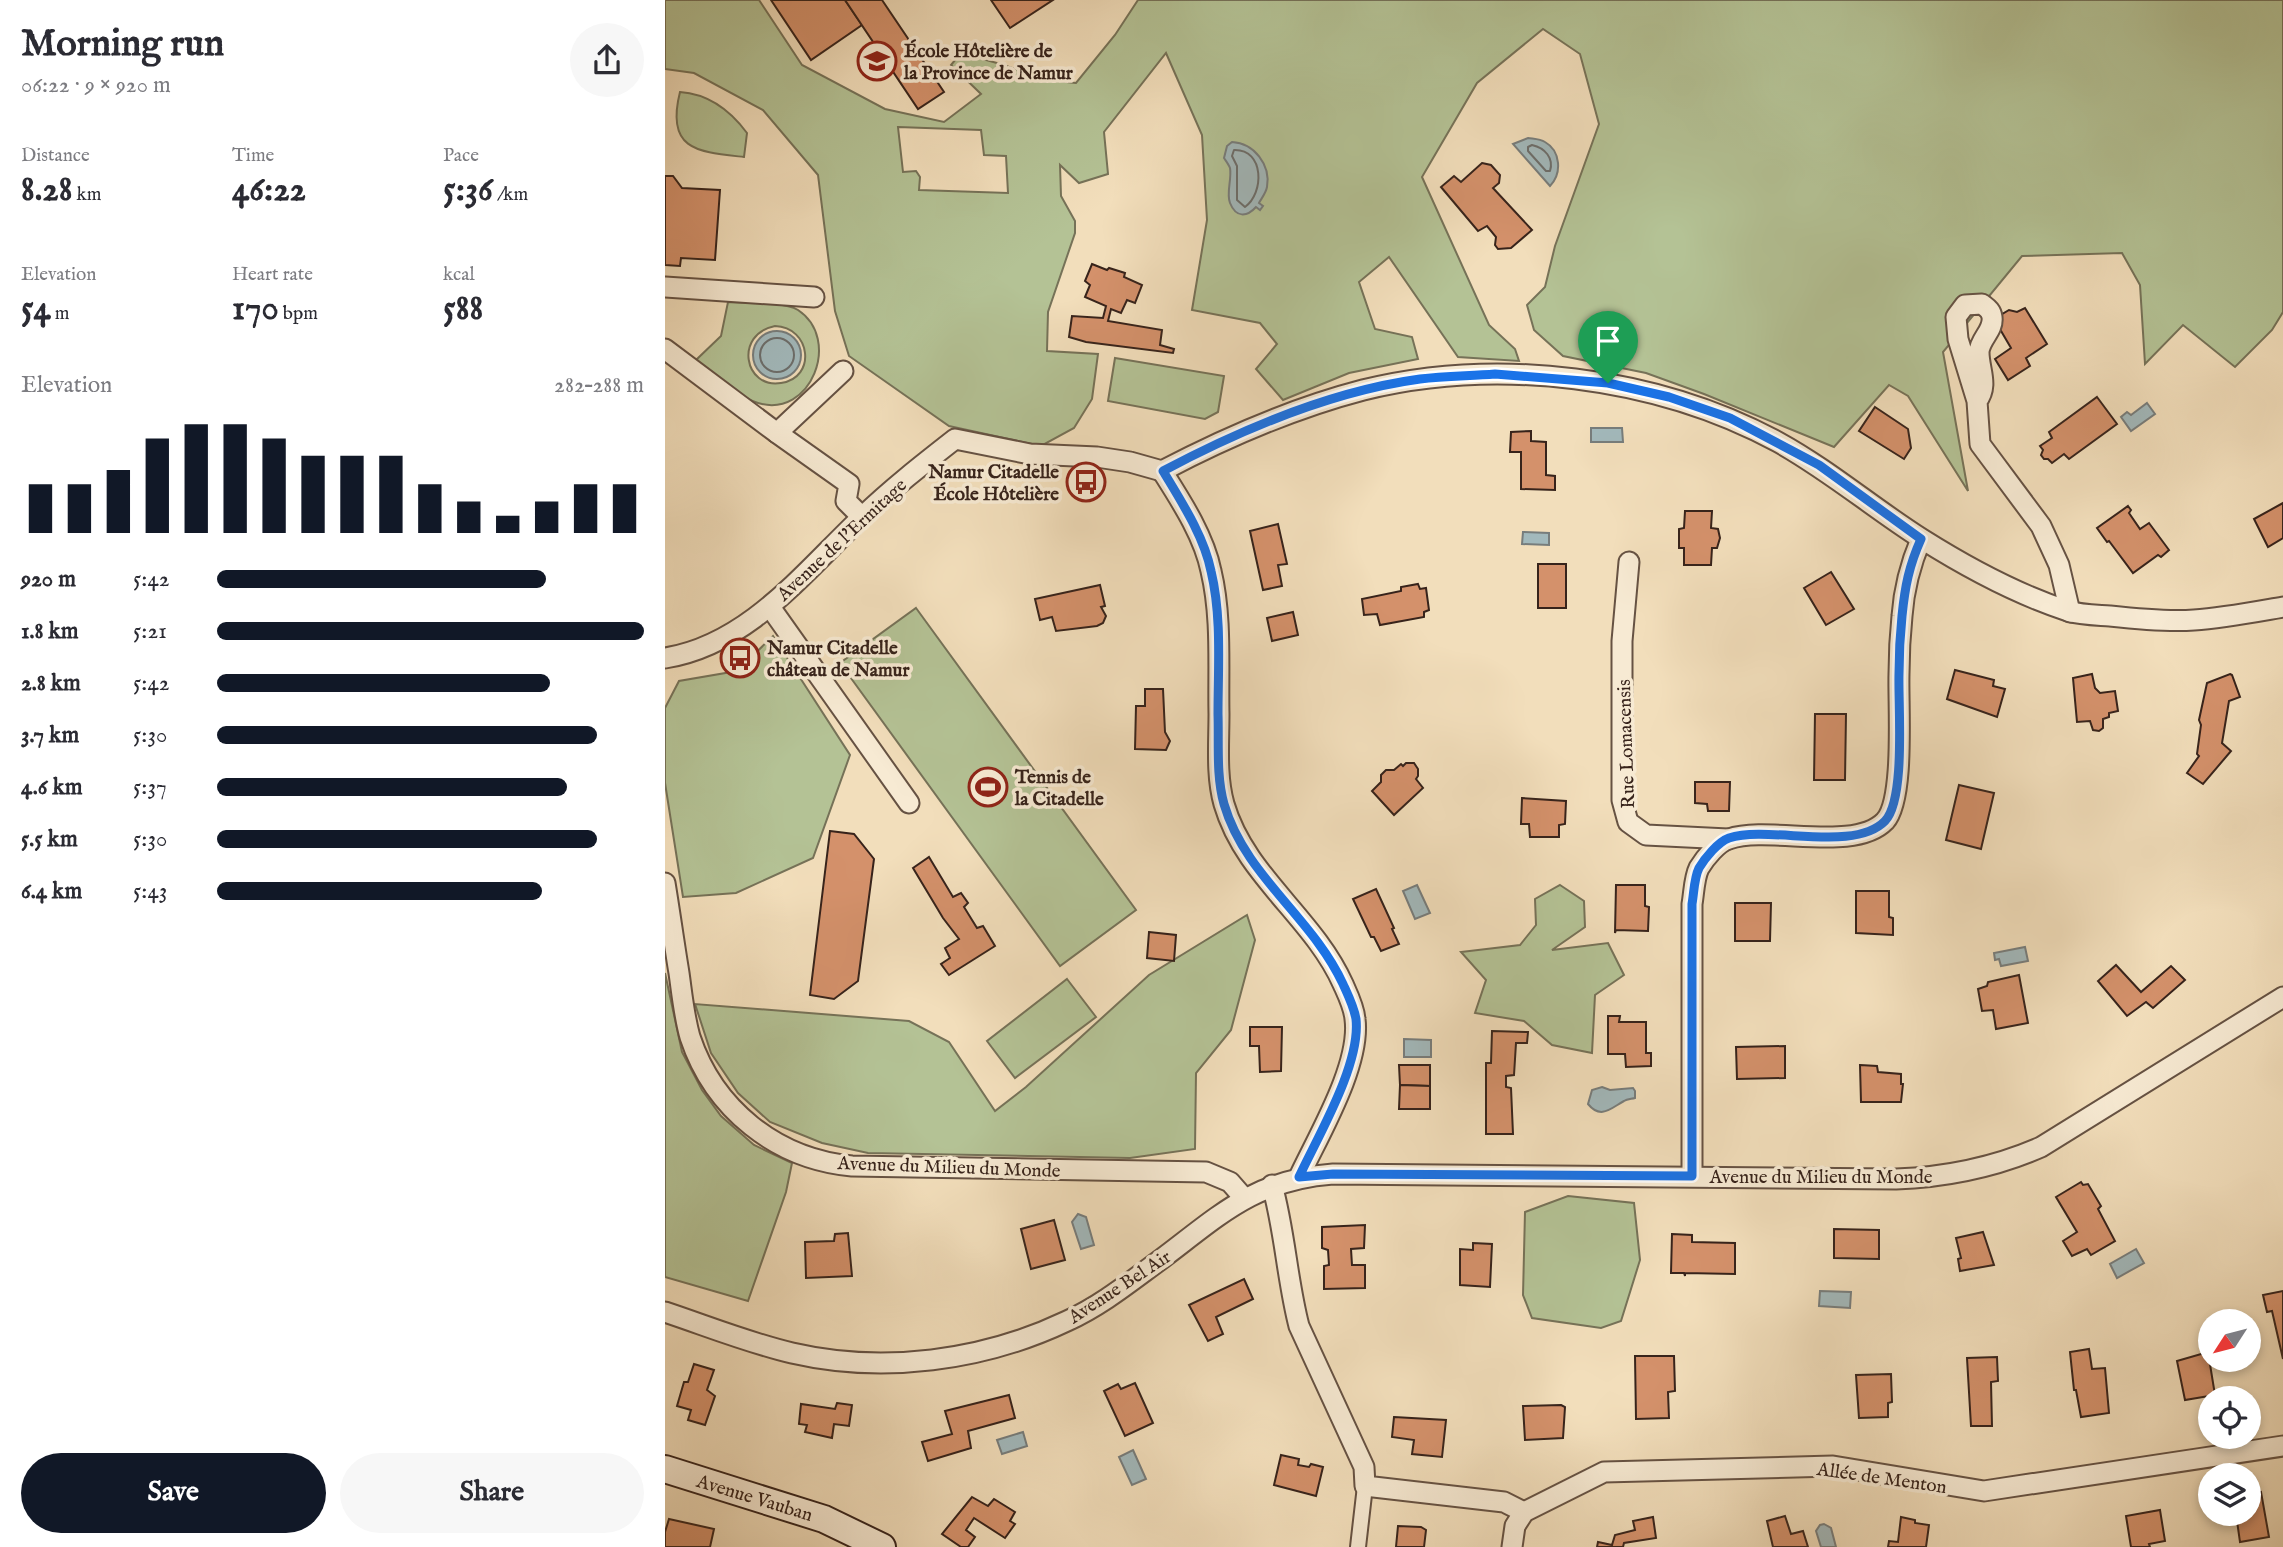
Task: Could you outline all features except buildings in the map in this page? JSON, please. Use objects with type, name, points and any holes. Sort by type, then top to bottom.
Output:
[{"type":"main road","name":"Avenue Vauban","points":[[665,1469],[824,1519],[882,1547]]},
{"type":"street","points":[[665,287],[814,297]]},
{"type":"street","points":[[665,349],[849,484],[846,500],[862,517]]},
{"type":"street","points":[[777,433],[843,371]]},
{"type":"street","points":[[1299,1177],[1345,1078],[1355,1037],[1356,1018],[1333,962],[1304,922],[1250,860],[1239,841],[1224,803],[1219,773],[1217,618],[1211,570],[1178,496],[1163,471],[1203,449],[1281,417],[1362,390],[1420,379],[1495,374],[1608,383],[1669,397],[1730,418],[1819,465],[1921,539],[1994,581],[2070,612],[2193,620],[2283,607]]},
{"type":"street","points":[[1977,401],[1980,444],[2041,526],[2059,565],[2070,612]]},
{"type":"street","name":"Avenue de l'Ermitage","points":[[665,658],[703,649],[770,607],[862,517],[914,470],[955,439],[1030,454],[1108,458],[1163,471]]},
{"type":"street","name":"Rue Lomacensis","points":[[1629,562],[1622,642],[1622,800],[1628,822],[1646,835],[1728,839],[1748,836],[1846,837],[1867,831],[1885,821],[1894,805],[1899,753],[1899,672],[1903,603],[1908,569],[1921,539]]},
{"type":"street","points":[[770,607],[909,803]]},
{"type":"street","points":[[1692,1176],[1692,904],[1698,870],[1709,854],[1728,839]]},
{"type":"street","name":"Avenue du Milieu du Monde","points":[[665,883],[687,1027],[697,1056],[730,1108],[750,1126],[779,1145],[814,1159],[852,1166],[1206,1172],[1230,1182],[1244,1198]]},
{"type":"street","name":"Avenue du Milieu du Monde","points":[[1272,1185],[1299,1177],[1333,1174],[1905,1178],[1944,1176],[1992,1166],[2041,1147],[2283,997]]},
{"type":"street","points":[[1272,1185],[1299,1326],[1364,1466],[1365,1486],[1358,1547]]},
{"type":"street","name":"Avenue Bel Air","points":[[665,1312],[768,1346],[831,1359],[864,1363],[922,1361],[976,1353],[1019,1340],[1082,1314],[1121,1290],[1244,1198],[1272,1185]]},
{"type":"street","name":"Allée de Menton","points":[[1524,1512],[1604,1472],[1833,1466],[1984,1491],[2283,1446]]},
{"type":"street","points":[[1365,1486],[1504,1502],[1524,1512],[1515,1526],[1512,1547]]},
{"type":"green space","points":[[665,0],[759,0],[802,65],[885,109],[944,122],[981,94],[951,65],[960,54],[1046,78],[1076,83],[1115,35],[1138,0],[2283,0],[2283,312],[2272,330],[2235,367],[2183,325],[2145,364],[2140,285],[2122,253],[2022,256],[1943,352],[1968,491],[1908,396],[1889,385],[1834,447],[1646,373],[1563,356],[1534,330],[1527,305],[1545,287],[1555,246],[1599,124],[1580,54],[1543,29],[1477,83],[1422,177],[1489,325],[1515,349],[1519,361],[1458,357],[1389,257],[1359,282],[1375,329],[1412,337],[1418,359],[1349,373],[1283,400],[1256,369],[1277,344],[1260,323],[1192,310],[1207,220],[1202,135],[1166,53],[1104,132],[1108,174],[1079,183],[1060,165],[1061,196],[1075,221],[1075,233],[1048,312],[1047,351],[1098,354],[1092,399],[1074,428],[1041,446],[949,426],[849,356],[835,311],[818,175],[763,110],[694,73],[665,69]],"holes":[[[898,127],[981,130],[984,155],[1006,156],[1008,193],[919,190],[920,177],[916,171],[903,172]]]},
{"type":"green space","points":[[680,92],[709,100],[733,117],[747,133],[744,157],[713,153],[689,145],[677,126]]},
{"type":"green space","points":[[728,302],[792,307],[811,323],[818,339],[819,356],[814,373],[806,388],[793,399],[777,405],[750,400],[695,361],[721,336]],"holes":[[[775,326],[787,329],[802,343],[804,363],[793,379],[768,383],[752,370],[749,349],[753,339],[762,331]]]},
{"type":"green space","points":[[1115,358],[1224,376],[1218,412],[1205,419],[1108,401]]},
{"type":"green space","name":"Tennis de la Citadelle","points":[[916,608],[1136,910],[1060,966],[840,663]]},
{"type":"green space","points":[[773,636],[850,755],[813,858],[736,893],[683,897],[665,783],[665,708],[679,681],[737,671]]},
{"type":"green space","points":[[1560,885],[1584,901],[1585,927],[1552,950],[1608,943],[1624,975],[1595,995],[1592,1053],[1552,1045],[1524,1021],[1475,1013],[1486,980],[1461,952],[1520,945],[1536,925],[1535,899]]},
{"type":"green space","points":[[1247,915],[1255,940],[1231,1030],[1196,1073],[1195,1149],[1130,1158],[868,1153],[822,1143],[770,1122],[738,1093],[711,1053],[695,1004],[909,1021],[949,1042],[995,1111],[1026,1087],[1149,975]]},
{"type":"green space","points":[[665,973],[682,1052],[702,1090],[721,1116],[754,1145],[792,1163],[786,1192],[748,1301],[665,1277]]},
{"type":"green space","points":[[1067,979],[1096,1017],[1015,1078],[987,1041]]},
{"type":"green space","points":[[1568,1196],[1634,1203],[1640,1260],[1621,1321],[1601,1328],[1532,1318],[1523,1295],[1525,1212]]},
{"type":"water","points":[[1528,138],[1543,141],[1557,157],[1557,175],[1550,186],[1513,144]]},
{"type":"water","points":[[1232,142],[1247,146],[1263,163],[1268,179],[1265,194],[1259,203],[1263,206],[1260,210],[1256,207],[1249,213],[1242,214],[1232,208],[1229,195],[1230,168],[1224,158],[1227,146]]},
{"type":"water","points":[[777,331],[794,338],[801,355],[794,372],[777,379],[760,372],[753,355],[760,338]]},
{"type":"water","points":[[2147,403],[2155,414],[2131,431],[2121,417],[2127,412],[2131,415]]},
{"type":"water","points":[[1591,428],[1622,428],[1623,442],[1591,442]]},
{"type":"water","points":[[1523,532],[1549,533],[1549,545],[1522,544]]},
{"type":"water","points":[[1417,885],[1430,913],[1415,919],[1403,891]]},
{"type":"water","points":[[2025,947],[2028,961],[2001,966],[1999,959],[1995,960],[1994,953]]},
{"type":"water","points":[[1404,1039],[1431,1040],[1431,1057],[1404,1057]]},
{"type":"water","points":[[1602,1087],[1610,1090],[1633,1088],[1635,1098],[1625,1100],[1606,1111],[1597,1111],[1588,1104],[1592,1090]]},
{"type":"water","points":[[1078,1214],[1086,1217],[1094,1245],[1081,1249],[1072,1222]]},
{"type":"water","points":[[2136,1249],[2144,1263],[2117,1278],[2110,1264]]},
{"type":"water","points":[[1820,1291],[1851,1292],[1850,1308],[1819,1306]]},
{"type":"water","points":[[1023,1432],[1027,1446],[1002,1454],[997,1440]]},
{"type":"water","points":[[1133,1450],[1146,1479],[1132,1485],[1119,1457]]},
{"type":"water","points":[[1824,1524],[1831,1528],[1836,1547],[1821,1547],[1816,1531]]},
{"type":"place","name":"École Hôtelière de la Province de Namur","points":[[877,61]]},
{"type":"place","name":"Namur Citadelle École Hôtelière","points":[[1086,482]]},
{"type":"place","name":"Namur Citadelle château de Namur","points":[[740,658]]},
{"type":"place","name":"Tennis de la Citadelle","points":[[988,787]]},
{"type":"route","points":[[1495,374],[1608,383],[1669,397],[1730,418],[1819,465],[1921,539],[1908,569],[1902,614],[1899,753],[1894,805],[1885,821],[1867,831],[1846,837],[1748,836],[1728,839],[1709,854],[1698,870],[1692,904],[1692,1176],[1333,1174],[1299,1177],[1345,1078],[1355,1037],[1356,1018],[1333,962],[1304,922],[1275,892],[1250,860],[1239,841],[1224,803],[1219,773],[1217,618],[1211,570],[1178,496],[1163,471],[1203,449],[1281,417],[1362,390],[1420,379],[1495,374]]}]
